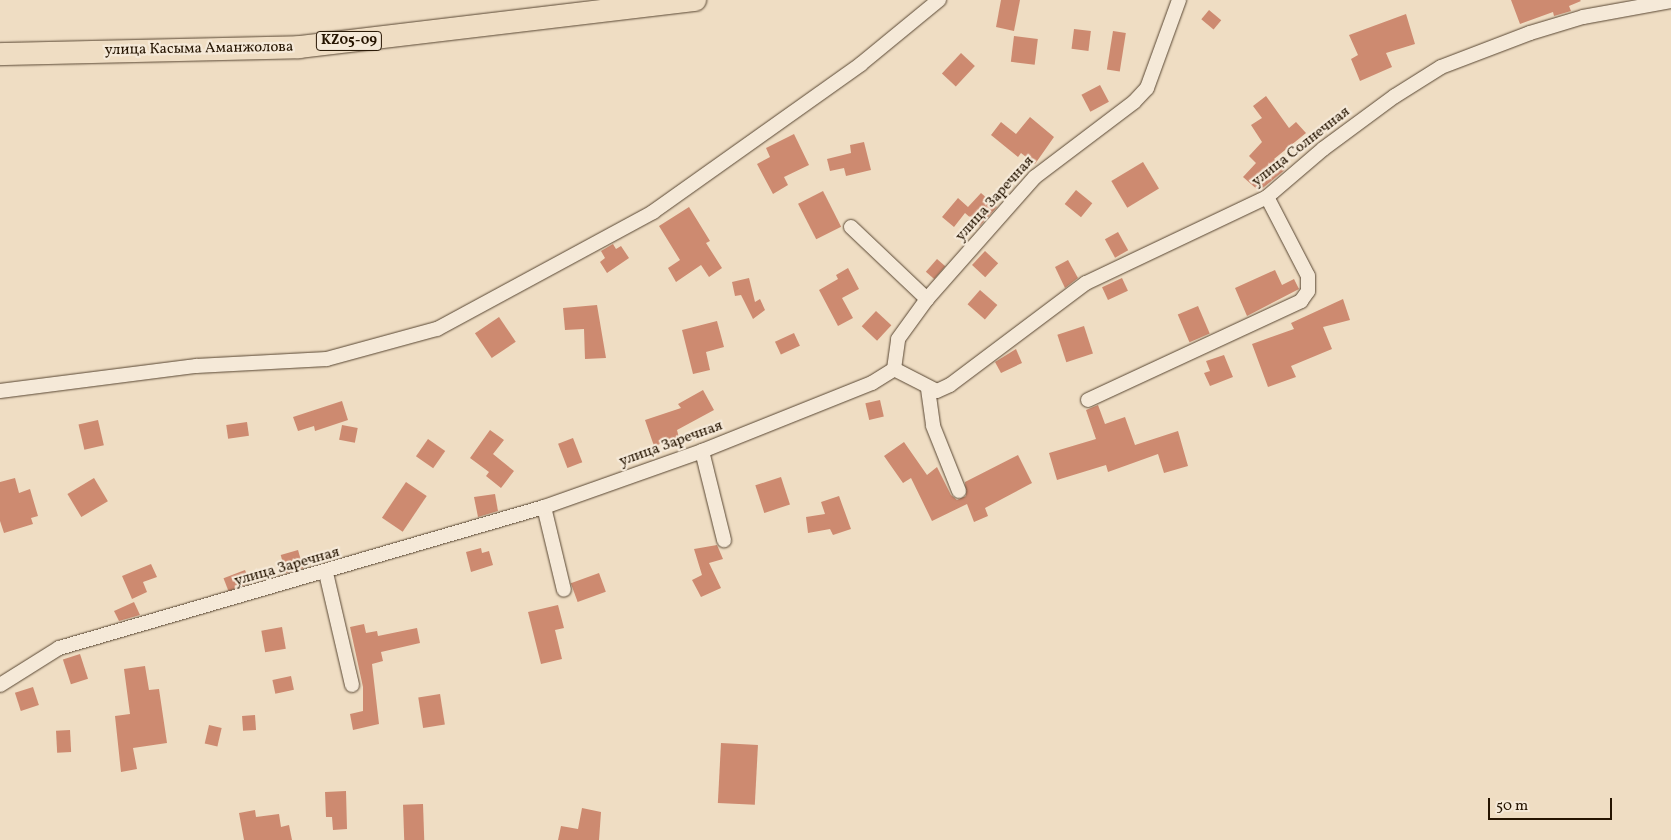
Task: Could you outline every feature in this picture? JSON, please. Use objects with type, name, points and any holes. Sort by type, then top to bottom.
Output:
[{"type":"main road","name":"улица Касыма Аманжолова","points":[[0,54],[300,47],[695,0]]},
{"type":"street","points":[[0,391],[196,366],[327,359],[437,329],[653,212],[861,64],[939,0]]},
{"type":"street","name":"улица Заречная","points":[[0,685],[59,648],[326,573],[544,507],[702,451],[872,383],[894,369],[898,339],[928,299],[1035,177],[1057,157],[1134,102],[1147,88],[1179,0]]},
{"type":"street","name":"улица Солнечная","points":[[928,389],[937,391],[950,385],[1086,283],[1267,198],[1323,148],[1394,96],[1441,67],[1530,33],[1583,17],[1638,4],[1671,1]]},
{"type":"street","points":[[1088,400],[1301,301],[1308,291],[1308,276],[1267,198]]},
{"type":"street","points":[[851,227],[928,299]]},
{"type":"street","points":[[894,369],[928,389],[933,426],[959,491]]},
{"type":"street","points":[[702,451],[724,540]]},
{"type":"street","points":[[544,507],[564,590]]},
{"type":"street","points":[[326,573],[352,685]]},
{"type":"building","points":[[1001,0],[1020,0],[1014,31],[996,27]]},
{"type":"building","points":[[1511,0],[1581,1],[1569,6],[1571,11],[1554,16],[1553,12],[1520,24]]},
{"type":"building","points":[[1209,10],[1221,20],[1214,29],[1201,19]]},
{"type":"building","points":[[1406,14],[1415,44],[1386,53],[1392,67],[1360,81],[1351,59],[1358,55],[1349,35]]},
{"type":"building","points":[[1074,29],[1091,31],[1088,51],[1072,49]]},
{"type":"building","points":[[1113,31],[1126,33],[1120,72],[1107,70]]},
{"type":"building","points":[[1014,36],[1038,39],[1035,65],[1011,62]]},
{"type":"building","points":[[961,53],[975,66],[956,86],[942,73]]},
{"type":"building","points":[[1100,85],[1109,102],[1090,112],[1081,95]]},
{"type":"building","points":[[1266,96],[1289,128],[1296,122],[1306,133],[1274,159],[1286,169],[1259,191],[1243,177],[1256,163],[1249,156],[1262,142],[1251,125],[1262,118],[1253,106]]},
{"type":"building","points":[[1030,117],[1054,137],[1035,164],[1021,153],[1018,157],[991,135],[1001,122],[1016,134]]},
{"type":"building","points":[[794,134],[809,165],[784,177],[788,185],[773,194],[757,164],[770,157],[766,148]]},
{"type":"building","points":[[864,142],[871,170],[846,176],[844,168],[830,171],[827,159],[851,153],[850,145]]},
{"type":"building","points":[[1143,162],[1159,189],[1127,208],[1111,181]]},
{"type":"building","points":[[1076,190],[1092,203],[1081,217],[1065,204]]},
{"type":"building","points":[[823,191],[841,227],[816,239],[798,204]]},
{"type":"building","points":[[981,193],[997,207],[980,226],[965,213],[954,227],[942,217],[958,198],[968,207]]},
{"type":"building","points":[[689,207],[710,241],[706,243],[722,268],[709,277],[701,265],[676,282],[668,268],[680,260],[659,226]]},
{"type":"building","points":[[1118,232],[1128,250],[1115,258],[1105,239]]},
{"type":"building","points":[[613,244],[616,249],[621,246],[629,258],[607,273],[600,262],[605,258],[601,251]]},
{"type":"building","points":[[985,251],[998,263],[985,277],[972,265]]},
{"type":"building","points":[[937,259],[945,266],[934,279],[926,272]]},
{"type":"building","points":[[1068,260],[1078,278],[1065,288],[1055,267]]},
{"type":"building","points":[[848,268],[859,289],[842,298],[853,318],[838,326],[819,290],[838,279],[836,275]]},
{"type":"building","points":[[1275,270],[1282,285],[1294,279],[1299,289],[1247,316],[1235,288]]},
{"type":"building","points":[[749,278],[755,302],[760,299],[765,310],[753,319],[741,295],[735,296],[732,282]]},
{"type":"building","points":[[1122,278],[1128,291],[1108,300],[1102,287]]},
{"type":"building","points":[[980,290],[997,305],[985,319],[968,304]]},
{"type":"building","points":[[1343,299],[1350,320],[1323,327],[1332,349],[1291,366],[1296,377],[1268,387],[1252,344],[1294,329],[1291,323]]},
{"type":"building","points":[[597,305],[606,358],[585,359],[584,329],[565,330],[563,308]]},
{"type":"building","points":[[1198,306],[1210,334],[1189,342],[1178,315]]},
{"type":"building","points":[[876,311],[891,325],[877,341],[862,326]]},
{"type":"building","points":[[499,317],[516,342],[492,358],[475,333]]},
{"type":"building","points":[[717,321],[724,347],[706,352],[710,370],[693,374],[682,330]]},
{"type":"building","points":[[1084,326],[1093,354],[1066,362],[1057,335]]},
{"type":"building","points":[[794,333],[800,346],[781,355],[775,342]]},
{"type":"building","points":[[1016,349],[1022,363],[1001,373],[995,362]]},
{"type":"building","points":[[1224,355],[1233,377],[1210,386],[1204,373],[1210,371],[1206,361]]},
{"type":"building","points":[[703,390],[714,410],[677,430],[679,438],[654,446],[645,420],[681,408],[678,404]]},
{"type":"building","points":[[880,400],[884,417],[869,420],[865,403]]},
{"type":"building","points":[[342,401],[348,420],[315,431],[314,426],[298,431],[293,417]]},
{"type":"building","points":[[1098,405],[1105,424],[1125,417],[1135,445],[1178,431],[1188,466],[1164,473],[1158,454],[1108,472],[1106,465],[1057,480],[1049,453],[1096,439],[1086,410]]},
{"type":"building","points":[[98,420],[104,445],[84,450],[79,424]]},
{"type":"building","points":[[247,422],[249,436],[228,439],[226,425]]},
{"type":"building","points":[[342,425],[358,428],[355,443],[339,440]]},
{"type":"building","points":[[490,430],[504,440],[493,454],[514,471],[501,488],[486,476],[489,472],[470,458]]},
{"type":"building","points":[[573,438],[582,462],[567,468],[558,444]]},
{"type":"building","points":[[428,439],[445,451],[433,468],[416,456]]},
{"type":"building","points":[[904,442],[927,475],[937,467],[951,495],[957,500],[966,496],[965,482],[1018,455],[1032,483],[985,508],[988,516],[974,522],[967,504],[932,521],[911,478],[903,483],[884,456]]},
{"type":"building","points":[[781,477],[790,505],[764,513],[755,485]]},
{"type":"building","points":[[15,478],[19,493],[30,489],[38,516],[31,518],[33,524],[4,533],[0,521],[0,482]]},
{"type":"building","points":[[94,478],[108,501],[81,517],[67,494]]},
{"type":"building","points":[[406,482],[427,496],[403,532],[382,518]]},
{"type":"building","points":[[495,494],[498,511],[478,517],[474,497]]},
{"type":"building","points":[[839,496],[851,529],[833,535],[830,529],[808,533],[806,517],[825,514],[821,502]]},
{"type":"building","points":[[717,545],[723,559],[709,563],[721,588],[701,597],[692,580],[702,575],[694,549]]},
{"type":"building","points":[[481,548],[482,553],[489,551],[493,565],[471,572],[466,552]]},
{"type":"building","points":[[298,550],[303,568],[286,573],[281,555]]},
{"type":"building","points":[[151,564],[157,577],[143,582],[147,592],[132,599],[122,576]]},
{"type":"building","points":[[245,570],[250,583],[229,591],[224,578]]},
{"type":"building","points":[[599,573],[606,592],[578,602],[571,583]]},
{"type":"building","points":[[134,602],[140,615],[119,621],[114,611]]},
{"type":"building","points":[[558,605],[564,628],[555,630],[562,659],[541,664],[528,612]]},
{"type":"building","points":[[364,624],[366,633],[377,631],[378,636],[417,628],[420,643],[381,652],[383,661],[372,664],[379,724],[353,730],[350,714],[363,711],[363,687],[350,627]]},
{"type":"building","points":[[282,627],[286,649],[265,652],[261,631]]},
{"type":"building","points":[[80,654],[88,679],[71,684],[63,660]]},
{"type":"building","points":[[145,666],[149,690],[159,689],[167,743],[133,748],[137,769],[121,772],[115,716],[130,714],[124,669]]},
{"type":"building","points":[[291,676],[294,690],[275,694],[272,680]]},
{"type":"building","points":[[33,687],[39,705],[21,711],[15,693]]},
{"type":"building","points":[[440,694],[445,725],[423,728],[418,697]]},
{"type":"building","points":[[255,715],[256,730],[243,731],[242,716]]},
{"type":"building","points":[[209,725],[222,728],[217,746],[205,744]]},
{"type":"building","points":[[70,730],[71,752],[57,753],[56,731]]},
{"type":"building","points":[[721,743],[758,745],[755,805],[718,803]]},
{"type":"building","points":[[346,791],[347,829],[333,830],[332,817],[326,817],[325,792]]},
{"type":"building","points":[[423,804],[424,840],[404,840],[403,805]]},
{"type":"building","points":[[582,808],[601,812],[599,840],[558,840],[561,826],[578,829]]},
{"type":"building","points":[[255,810],[256,817],[279,814],[281,827],[289,825],[292,840],[244,840],[239,813]]}]
